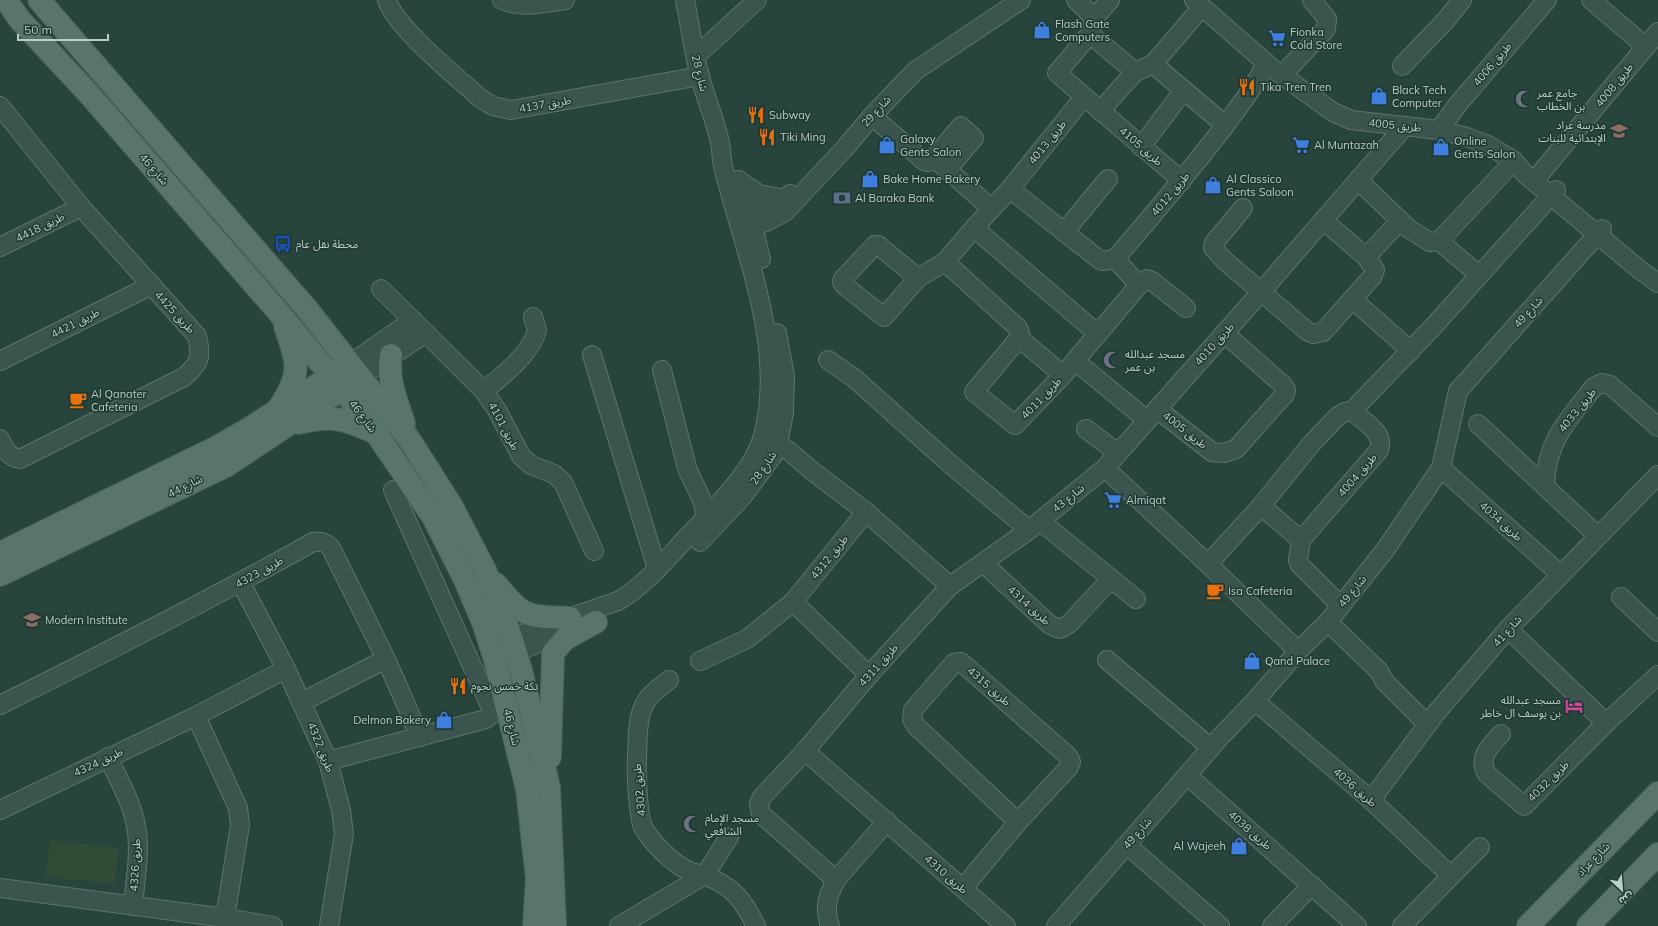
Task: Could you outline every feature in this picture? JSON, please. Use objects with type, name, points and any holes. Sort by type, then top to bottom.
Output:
[{"type":"main road","name":"شارع 46","points":[[6,0],[20,20],[88,93],[280,314],[346,376],[409,439],[451,505],[485,570],[503,648],[527,789],[537,879],[534,926]]},
{"type":"main road","name":"شارع 46","points":[[39,0],[306,309],[346,376],[376,433],[433,517],[465,580],[503,648],[549,787],[560,921]]},
{"type":"main road","points":[[280,314],[297,364],[295,380],[282,418],[330,418],[346,420],[376,433]]},
{"type":"main road","points":[[391,355],[389,370],[392,389],[409,439]]},
{"type":"main road","name":"شارع 44","points":[[0,575],[226,466],[282,418],[346,376]]},
{"type":"main road","name":"شارع 44","points":[[0,553],[215,448],[282,418]]},
{"type":"main road","points":[[485,570],[513,606],[525,613],[538,617],[570,618]]},
{"type":"main road","points":[[549,787],[553,653],[565,638],[596,622]]},
{"type":"main road","name":"شارع عراد","points":[[1528,926],[1658,793]]},
{"type":"main road","points":[[1588,926],[1658,854]]},
{"type":"main road","points":[[1605,926],[1623,890]]},
{"type":"street","name":"طريق 4137","points":[[387,0],[389,7],[408,31],[480,98],[492,106],[512,110],[700,76]]},
{"type":"street","points":[[502,0],[521,6],[565,0]]},
{"type":"street","name":"شارع 28","points":[[503,648],[596,622],[624,611],[642,601],[743,496],[784,412],[785,376],[772,305],[764,275],[724,169],[720,144],[700,76],[685,0]]},
{"type":"street","points":[[696,56],[757,0]]},
{"type":"street","name":"شارع 29","points":[[785,205],[801,184],[885,87],[904,69],[928,51],[1010,0]]},
{"type":"street","name":"شارع 29","points":[[744,222],[798,200],[872,116],[915,71],[1021,0]]},
{"type":"street","points":[[1076,0],[1092,26],[1134,72]]},
{"type":"street","points":[[1092,26],[1110,0]]},
{"type":"street","points":[[1275,70],[1326,29],[1327,19],[1312,0]]},
{"type":"street","points":[[1402,66],[1446,20],[1462,0]]},
{"type":"street","name":"طريق 4006","points":[[1439,130],[1459,103],[1547,0]]},
{"type":"street","points":[[1591,0],[1645,46]]},
{"type":"street","points":[[1100,111],[1134,72],[1153,64],[1198,4]]},
{"type":"street","name":"طريق 4005","points":[[1198,4],[1275,70],[1333,112],[1351,120],[1439,130],[1479,141],[1514,161],[1522,170],[1537,179],[1644,267],[1656,281]]},
{"type":"street","name":"طريق 4105","points":[[1092,26],[1057,73],[1182,181]]},
{"type":"street","name":"طريق 4008","points":[[1537,179],[1658,32]]},
{"type":"street","points":[[1153,64],[1225,125]]},
{"type":"street","name":"طريق 4012","points":[[1115,259],[1182,181],[1246,99],[1275,70]]},
{"type":"street","points":[[1141,147],[1184,91]]},
{"type":"street","name":"طريق 4013","points":[[945,262],[1010,189],[1084,97]]},
{"type":"street","name":"طريق 4425","points":[[0,106],[6,124],[150,286],[197,336],[200,351],[196,366],[184,377],[20,459],[13,458],[8,454],[0,439]]},
{"type":"street","points":[[872,116],[924,162],[928,162],[934,158],[960,126],[974,138],[947,170]]},
{"type":"street","name":"طريق 4010","points":[[1105,468],[1261,292],[1405,126]]},
{"type":"street","name":"شارع 28","points":[[503,648],[570,618],[618,601],[633,592],[705,518],[752,461],[767,448],[770,376],[768,341],[744,222],[738,180],[734,166],[720,144]]},
{"type":"street","points":[[934,158],[992,208]]},
{"type":"street","points":[[1358,180],[1400,221],[1425,240],[1430,242],[1439,241],[1514,161]]},
{"type":"street","points":[[1064,232],[1108,179]]},
{"type":"street","points":[[738,180],[759,194],[785,205],[767,239],[764,275]]},
{"type":"street","points":[[1010,189],[1102,261],[1115,259],[1139,285]]},
{"type":"street","points":[[1208,564],[1261,506],[1312,443],[1338,416],[1345,412],[1352,411],[1411,351],[1554,193]]},
{"type":"street","name":"طريق 4418","points":[[0,247],[81,207]]},
{"type":"street","points":[[1243,208],[1214,243],[1213,248],[1225,261],[1261,292],[1313,334],[1322,332],[1372,277],[1370,263],[1323,220]]},
{"type":"street","points":[[1370,263],[1400,221]]},
{"type":"street","points":[[974,228],[1098,334]]},
{"type":"street","name":"شارع 49","points":[[1064,923],[1127,845],[1211,748],[1255,701],[1298,651],[1328,622],[1385,550],[1441,468],[1458,391],[1599,231]]},
{"type":"street","points":[[1439,241],[1479,275]]},
{"type":"street","points":[[918,278],[945,262]]},
{"type":"street","name":"طريق 4011","points":[[945,262],[1018,328],[1020,333],[1019,338],[974,392],[1015,425],[1063,375],[1019,338]]},
{"type":"street","points":[[1063,375],[1139,285],[1147,280],[1152,281],[1186,308]]},
{"type":"street","name":"طريق 4421","points":[[0,361],[150,286]]},
{"type":"street","name":"طريق 4101","points":[[381,289],[484,391],[498,412],[521,456],[531,465],[560,478],[567,487],[594,551]]},
{"type":"street","points":[[1352,299],[1411,351]]},
{"type":"street","name":"طريق 4101","points":[[484,391],[510,368],[529,346],[537,330],[532,317]]},
{"type":"street","points":[[346,376],[413,320]]},
{"type":"street","points":[[346,376],[391,355],[426,333]]},
{"type":"street","name":"طريق 4005","points":[[1075,361],[1152,414],[1212,452],[1224,453],[1236,449],[1285,394],[1286,390],[1283,384],[1224,333]]},
{"type":"street","points":[[592,355],[657,569]]},
{"type":"street","points":[[828,360],[854,378],[949,463],[1136,599]]},
{"type":"street","points":[[662,370],[692,481],[704,506],[705,518]]},
{"type":"street","name":"طريق 4033","points":[[1545,486],[1546,468],[1556,438],[1594,387],[1602,383],[1610,385],[1658,426]]},
{"type":"street","name":"طريق 4004","points":[[1301,540],[1379,450],[1381,442],[1380,435],[1352,411]]},
{"type":"street","points":[[1478,424],[1598,536]]},
{"type":"street","points":[[1086,428],[1118,453]]},
{"type":"street","points":[[767,448],[811,470],[866,512],[950,586]]},
{"type":"street","points":[[1105,468],[1208,564],[1298,651]]},
{"type":"street","name":"شارع 43","points":[[1034,525],[1105,468]]},
{"type":"street","name":"طريق 4034","points":[[1441,468],[1560,574]]},
{"type":"street","points":[[692,481],[703,489],[714,492],[731,488]]},
{"type":"street","name":"شارع 41","points":[[1371,800],[1427,724],[1508,629],[1598,536],[1656,482]]},
{"type":"street","points":[[328,761],[486,719],[491,715],[491,708],[393,490]]},
{"type":"street","points":[[1261,506],[1301,540],[1298,560],[1300,565],[1340,605]]},
{"type":"street","name":"طريق 4312","points":[[700,661],[747,639],[793,602],[866,512]]},
{"type":"street","name":"طريق 4311","points":[[836,880],[767,821],[759,810],[759,804],[762,797],[805,751],[869,675],[950,586],[1034,525]]},
{"type":"street","name":"طريق 4323","points":[[0,705],[241,583],[313,542],[324,542],[331,548],[386,659],[420,737]]},
{"type":"street","name":"طريق 4314","points":[[983,563],[1050,625],[1060,629],[1069,624],[1110,580]]},
{"type":"street","name":"طريق 4322","points":[[241,583],[286,669],[328,761],[341,810],[344,834],[330,926]]},
{"type":"street","points":[[1621,597],[1658,632]]},
{"type":"street","points":[[793,602],[869,675]]},
{"type":"street","points":[[1328,622],[1379,671],[1385,682],[1427,724]]},
{"type":"street","points":[[1508,629],[1606,723]]},
{"type":"street","points":[[302,702],[386,659]]},
{"type":"street","points":[[1107,660],[1211,748]]},
{"type":"street","name":"طريق 4315","points":[[963,888],[1018,822],[1069,767],[1071,762],[1068,756],[961,662],[954,663],[913,710],[912,719],[916,726],[1018,822]]},
{"type":"street","name":"طريق 4324","points":[[0,810],[196,716],[286,669]]},
{"type":"street","name":"طريق 4032","points":[[1501,734],[1486,751],[1483,758],[1484,770],[1524,806],[1606,723],[1658,675]]},
{"type":"street","name":"طريق 4302","points":[[669,680],[650,696],[638,723],[636,775],[643,826],[652,841],[669,857],[688,870],[705,875],[733,890],[745,904],[756,926]]},
{"type":"street","name":"طريق 4036","points":[[1255,701],[1371,800],[1451,876]]},
{"type":"street","points":[[196,716],[238,808],[240,825],[226,918]]},
{"type":"street","name":"طريق 4310","points":[[805,751],[1006,926]]},
{"type":"street","name":"طريق 4326","points":[[108,757],[133,812],[137,826],[138,843],[133,906]]},
{"type":"street","name":"طريق 4038","points":[[1188,776],[1357,926]]},
{"type":"street","points":[[830,926],[826,914],[828,894],[836,880],[887,821]]},
{"type":"street","points":[[619,926],[705,875],[729,837]]},
{"type":"street","points":[[1127,845],[1220,926]]},
{"type":"street","points":[[1402,926],[1480,847]]},
{"type":"street","points":[[1272,926],[1312,885]]},
{"type":"street","name":"طريق 4326","points":[[0,888],[226,918],[273,926]]},
{"type":"green space","points":[[50,840],[119,848],[115,884],[46,877]]},
{"type":"place","name":"Flash Gate Computers","points":[[1042,30]]},
{"type":"place","name":"Fionka Cold Store","points":[[1277,38]]},
{"type":"place","name":"Tika Tren Tren","points":[[1247,87]]},
{"type":"place","name":"Black Tech Computer","points":[[1379,96]]},
{"type":"place","name":"جامع عمر بن الخطاب","points":[[1524,99]]},
{"type":"place","name":"Subway","points":[[756,115]]},
{"type":"place","name":"مدرسة عراد الإبتدائية للبنات","points":[[1619,131]]},
{"type":"place","name":"Tiki Ming","points":[[767,137]]},
{"type":"place","name":"Galaxy Gents Salon","points":[[887,145]]},
{"type":"place","name":"Al Muntazah","points":[[1301,145]]},
{"type":"place","name":"Online Gents Salon","points":[[1441,147]]},
{"type":"place","name":"Bake Home Bakery","points":[[870,179]]},
{"type":"place","name":"Al Classico Gents Saloon","points":[[1213,185]]},
{"type":"place","name":"Al Baraka Bank","points":[[842,198]]},
{"type":"place","name":"محطة نقل عام","points":[[283,244]]},
{"type":"place","name":"مسجد عبدالله بن عمر","points":[[1112,360]]},
{"type":"place","name":"Al Qanater Cafeteria","points":[[78,400]]},
{"type":"place","name":"Almiqat","points":[[1113,500]]},
{"type":"place","name":"Isa Cafeteria","points":[[1215,591]]},
{"type":"place","name":"Modern Institute","points":[[32,620]]},
{"type":"place","name":"Qand Palace","points":[[1252,661]]},
{"type":"place","name":"تكة خمس نجوم","points":[[458,686]]},
{"type":"place","name":"مسجد عبدالله بن يوسف آل خاطر","points":[[1574,706]]},
{"type":"place","name":"Delmon Bakery","points":[[444,720]]},
{"type":"place","name":"مسجد الإمام الشافعي","points":[[692,824]]},
{"type":"place","name":"Al Wajeeh","points":[[1239,846]]}]
